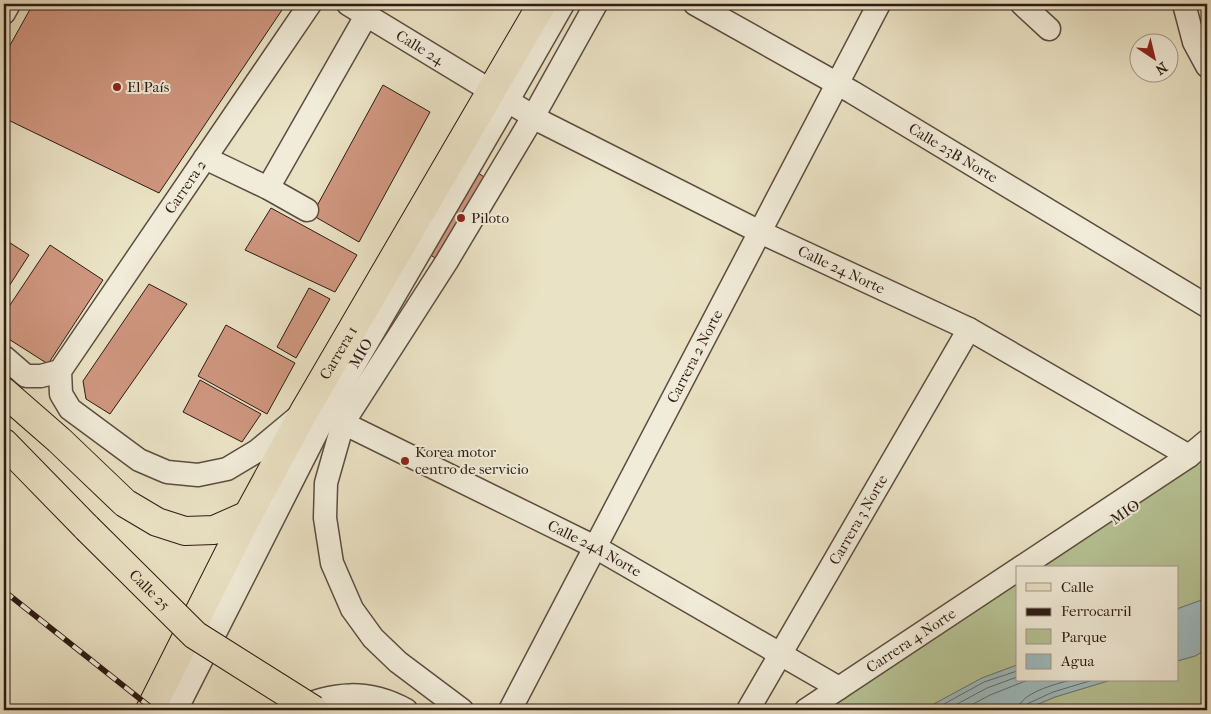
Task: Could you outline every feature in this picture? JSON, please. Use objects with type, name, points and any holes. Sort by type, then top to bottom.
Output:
[{"type":"main road","name":"Carrera 1","points":[[150,710],[248,515],[306,410],[499,97],[542,4]]},
{"type":"main road","points":[[4,392],[59,440],[125,503],[157,522],[185,531],[214,530],[248,515]]},
{"type":"main road","name":"Calle 25","points":[[4,443],[195,635],[314,710]]},
{"type":"street","points":[[4,13],[9,4]]},
{"type":"street","name":"Carrera 2","points":[[60,371],[310,4]]},
{"type":"street","name":"MIO","points":[[176,710],[329,408],[499,97],[562,4]]},
{"type":"street","points":[[462,710],[398,662],[373,638],[352,609],[332,563],[325,518],[326,483],[343,423],[447,261],[533,117],[596,4]]},
{"type":"street","name":"Calle 23B Norte","points":[[695,4],[838,84],[1207,306]]},
{"type":"street","name":"Carrera 2 Norte","points":[[510,710],[879,4]]},
{"type":"street","points":[[1022,4],[1049,29]]},
{"type":"street","points":[[1184,4],[1194,42],[1207,66]]},
{"type":"street","points":[[268,188],[357,10]]},
{"type":"street","name":"Calle 24","points":[[357,10],[499,97]]},
{"type":"street","name":"Calle 24 Norte","points":[[499,97],[533,117],[760,232],[969,329],[1198,456]]},
{"type":"street","points":[[205,158],[268,188],[307,210]]},
{"type":"street","name":"Carrera 3 Norte","points":[[748,710],[969,329]]},
{"type":"street","points":[[4,357],[26,376],[41,376],[60,371],[61,394],[70,409],[138,460],[167,472],[198,475],[227,468],[256,450],[306,410]]},
{"type":"street","name":"Calle 24A Norte","points":[[343,423],[595,547],[839,688]]},
{"type":"street","name":"Carrera 4 Norte","points":[[1024,566],[1198,456],[1207,441]]},
{"type":"street","name":"MIO","points":[[1045,566],[1198,456]]},
{"type":"street","name":"Carrera 4 Norte","points":[[806,710],[1016,571]]},
{"type":"street","points":[[827,710],[1016,585]]},
{"type":"street","points":[[293,710],[312,701],[348,694],[384,699],[406,710]]},
{"type":"green space","points":[[1207,456],[1207,598],[1178,609],[1178,566],[1045,566]]},
{"type":"green space","points":[[1016,585],[1016,665],[982,678],[923,710],[827,710]]},
{"type":"green space","points":[[1207,649],[1207,710],[1024,710],[1055,697],[1104,682],[1178,682],[1178,661],[1195,656]]},
{"type":"water","points":[[1207,598],[1207,649],[1195,656],[1178,661],[1178,609]]},
{"type":"water","points":[[1016,665],[1016,682],[1104,682],[1055,697],[1024,710],[923,710],[982,678]]},
{"type":"building","name":"El País","points":[[33,4],[286,4],[159,193],[4,118],[4,56]]},
{"type":"building","points":[[383,85],[430,112],[359,242],[312,215]]},
{"type":"building","name":"Piloto","points":[[478,173],[492,182],[443,263],[429,254]]},
{"type":"building","points":[[271,208],[357,255],[335,292],[245,250]]},
{"type":"building","points":[[4,239],[29,255],[4,294]]},
{"type":"building","points":[[50,245],[103,280],[48,364],[4,336],[4,314]]},
{"type":"building","points":[[149,284],[187,304],[110,414],[86,399],[83,381]]},
{"type":"building","points":[[309,288],[330,299],[296,358],[277,347]]},
{"type":"building","points":[[226,325],[295,363],[267,414],[198,376]]},
{"type":"building","points":[[200,380],[261,414],[242,442],[183,412]]},
{"type":"railway","points":[[4,591],[154,710]]},
{"type":"place","name":"El País","points":[[117,87]]},
{"type":"place","name":"Piloto","points":[[461,218]]},
{"type":"place","name":"Korea motor centro de servicio","points":[[405,461]]}]
